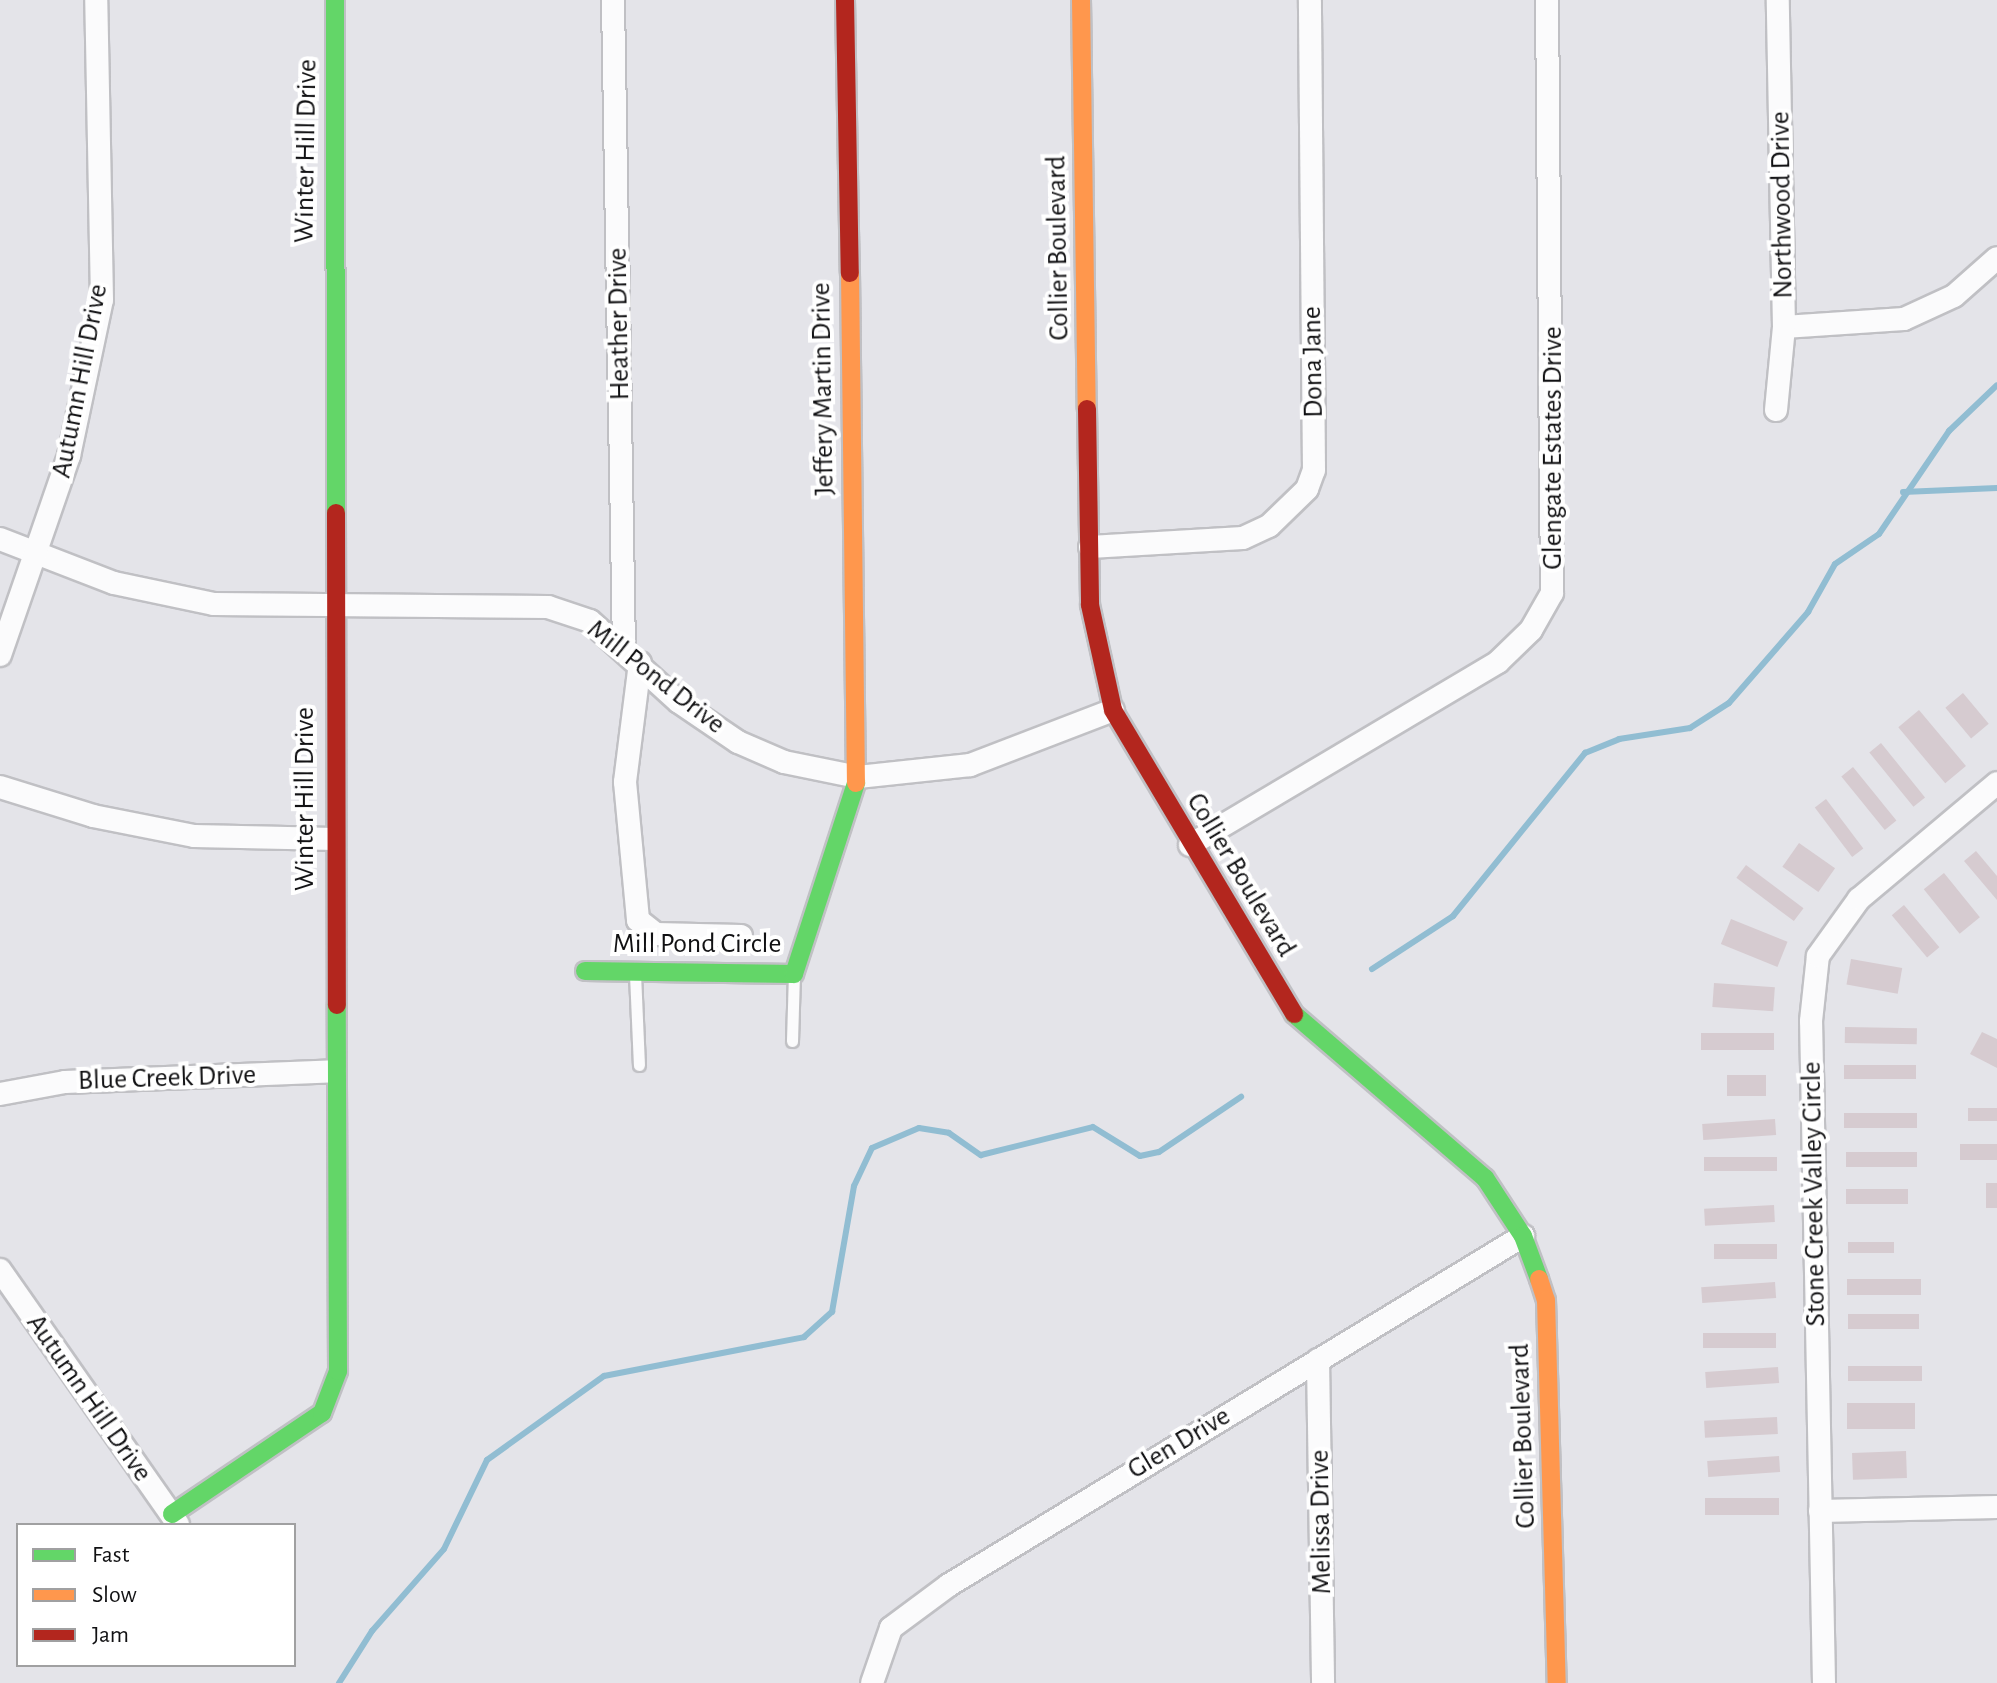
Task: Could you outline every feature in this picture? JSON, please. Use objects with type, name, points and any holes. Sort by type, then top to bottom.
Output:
[{"type":"street","name":"Autumn Hill Drive","points":[[0,655],[39,554],[69,456],[102,300],[96,0]]},
{"type":"street","name":"Winter Hill Drive","points":[[175,1520],[313,1420],[334,1391],[343,1305],[335,1071],[332,607],[335,0]]},
{"type":"street","name":"Heather Drive","points":[[613,0],[632,656],[625,782],[638,920],[656,934],[741,936]]},
{"type":"street","name":"Jeffery Martin Drive","points":[[845,0],[858,777]]},
{"type":"street","name":"Collier Boulevard","points":[[1081,0],[1092,632],[1113,710],[1190,845],[1295,1016],[1485,1178],[1523,1236],[1546,1300],[1557,1683]]},
{"type":"street","name":"Dona Jane","points":[[1090,547],[1243,538],[1269,526],[1307,489],[1314,470],[1310,0]]},
{"type":"street","name":"Glengate Estates Drive","points":[[1190,845],[1498,662],[1531,630],[1552,593],[1547,0]]},
{"type":"street","name":"Northwood Drive","points":[[1776,410],[1784,327],[1778,0]]},
{"type":"street","points":[[1784,327],[1904,319],[1954,296],[1997,258]]},
{"type":"street","name":"Mill Pond Drive","points":[[0,539],[114,583],[214,604],[548,607],[590,621],[693,713],[766,757],[858,777],[970,765],[1113,710]]},
{"type":"street","name":"Mill Pond Circle","points":[[585,971],[794,974],[858,777]]},
{"type":"street","name":"Stone Creek Valley Circle","points":[[1824,1683],[1811,1021],[1818,956],[1859,899],[1997,783]]},
{"type":"street","points":[[0,787],[93,816],[194,836],[334,839]]},
{"type":"street","name":"Blue Creek Drive","points":[[0,1094],[65,1082],[335,1071]]},
{"type":"street","name":"Glen Drive","points":[[872,1683],[891,1628],[949,1585],[1523,1236]]},
{"type":"street","name":"Autumn Hill Drive","points":[[0,1270],[175,1520]]},
{"type":"street","name":"Melissa Drive","points":[[1318,1360],[1323,1683]]},
{"type":"street","points":[[1820,1511],[1997,1507]]},
{"type":"lane","points":[[635,972],[639,1065]]},
{"type":"lane","points":[[792,1041],[794,974]]},
{"type":"building","points":[[1963,693],[1989,724],[1971,738],[1945,708]]},
{"type":"building","points":[[1919,710],[1966,766],[1945,783],[1898,727]]},
{"type":"building","points":[[1881,743],[1925,797],[1913,807],[1869,752]]},
{"type":"building","points":[[1853,767],[1896,821],[1885,830],[1841,776]]},
{"type":"building","points":[[1826,799],[1863,849],[1852,857],[1815,807]]},
{"type":"building","points":[[1799,843],[1835,868],[1818,892],[1782,867]]},
{"type":"building","points":[[1976,851],[1997,876],[1997,900],[1964,861]]},
{"type":"building","points":[[1746,865],[1804,908],[1794,921],[1736,878]]},
{"type":"building","points":[[1944,873],[1980,917],[1960,934],[1924,889]]},
{"type":"building","points":[[1904,905],[1939,947],[1927,957],[1892,915]]},
{"type":"building","points":[[1731,919],[1788,942],[1777,967],[1721,944]]},
{"type":"building","points":[[1851,959],[1902,968],[1898,994],[1846,985]]},
{"type":"building","points":[[1714,983],[1775,987],[1773,1011],[1712,1007]]},
{"type":"building","points":[[1845,1027],[1917,1028],[1917,1044],[1845,1043]]},
{"type":"building","points":[[1982,1032],[1997,1039],[1997,1068],[1970,1054]]},
{"type":"building","points":[[1701,1033],[1774,1033],[1774,1050],[1701,1050]]},
{"type":"building","points":[[1844,1065],[1916,1065],[1916,1079],[1844,1079]]},
{"type":"building","points":[[1727,1075],[1766,1075],[1766,1096],[1727,1096]]},
{"type":"building","points":[[1968,1108],[1997,1108],[1997,1121],[1968,1121]]},
{"type":"building","points":[[1844,1113],[1917,1113],[1917,1128],[1844,1128]]},
{"type":"building","points":[[1775,1119],[1776,1135],[1703,1140],[1702,1124]]},
{"type":"building","points":[[1960,1144],[1997,1144],[1997,1160],[1960,1160]]},
{"type":"building","points":[[1846,1152],[1917,1152],[1917,1167],[1846,1167]]},
{"type":"building","points":[[1704,1157],[1777,1157],[1777,1171],[1704,1171]]},
{"type":"building","points":[[1986,1183],[1997,1183],[1997,1208],[1986,1208]]},
{"type":"building","points":[[1846,1189],[1908,1189],[1908,1204],[1846,1204]]},
{"type":"building","points":[[1774,1205],[1775,1222],[1705,1226],[1704,1209]]},
{"type":"building","points":[[1848,1242],[1894,1242],[1894,1253],[1848,1253]]},
{"type":"building","points":[[1714,1244],[1777,1244],[1777,1259],[1714,1259]]},
{"type":"building","points":[[1847,1279],[1921,1279],[1921,1295],[1847,1295]]},
{"type":"building","points":[[1775,1282],[1776,1298],[1702,1303],[1701,1287]]},
{"type":"building","points":[[1848,1314],[1919,1314],[1919,1329],[1848,1329]]},
{"type":"building","points":[[1703,1333],[1776,1333],[1776,1348],[1703,1348]]},
{"type":"building","points":[[1848,1366],[1922,1366],[1922,1381],[1848,1381]]},
{"type":"building","points":[[1778,1367],[1779,1383],[1706,1388],[1705,1372]]},
{"type":"building","points":[[1847,1403],[1915,1403],[1915,1429],[1847,1429]]},
{"type":"building","points":[[1777,1417],[1778,1434],[1705,1438],[1704,1421]]},
{"type":"building","points":[[1906,1451],[1907,1478],[1853,1480],[1852,1453]]},
{"type":"building","points":[[1779,1456],[1780,1472],[1708,1477],[1707,1461]]},
{"type":"building","points":[[1705,1498],[1779,1498],[1779,1515],[1705,1515]]},
{"type":"waterway","points":[[1372,969],[1453,916],[1585,753],[1619,739],[1690,728],[1729,703],[1808,612],[1835,564],[1879,534],[1949,431],[1997,385]]},
{"type":"waterway","points":[[1903,492],[1997,488]]},
{"type":"waterway","points":[[339,1683],[372,1631],[444,1549],[487,1460],[604,1376],[804,1337],[832,1312],[854,1186],[872,1148],[919,1128],[949,1133],[981,1155],[1093,1127],[1140,1156],[1159,1152],[1241,1097]]},
{"type":"traffic: fast","points":[[335,0],[336,513]]},
{"type":"traffic: fast","points":[[585,971],[794,974],[856,783]]},
{"type":"traffic: fast","points":[[172,1514],[322,1413],[338,1371],[337,1005]]},
{"type":"traffic: fast","points":[[1294,1014],[1485,1178],[1523,1236],[1539,1279]]},
{"type":"traffic: slow","points":[[1081,0],[1087,409]]},
{"type":"traffic: slow","points":[[850,273],[856,783]]},
{"type":"traffic: slow","points":[[1539,1279],[1546,1300],[1557,1683]]},
{"type":"traffic: jam","points":[[845,0],[850,273]]},
{"type":"traffic: jam","points":[[1087,409],[1090,605],[1113,710],[1294,1014]]},
{"type":"traffic: jam","points":[[336,513],[337,1005]]}]
